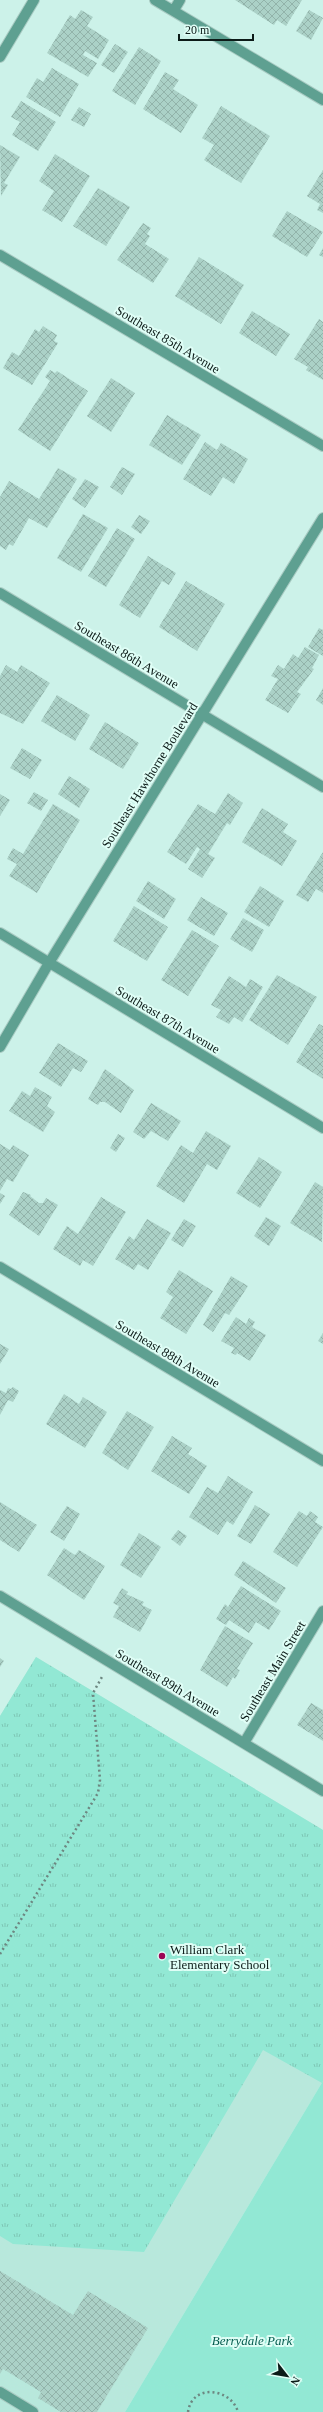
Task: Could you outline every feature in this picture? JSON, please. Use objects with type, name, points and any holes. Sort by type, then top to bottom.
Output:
[{"type":"street","points":[[0,57],[34,0]]},
{"type":"street","points":[[155,0],[323,100]]},
{"type":"street","points":[[174,10],[180,0]]},
{"type":"street","name":"Southeast 85th Avenue","points":[[0,255],[323,446]]},
{"type":"street","name":"Southeast Hawthorne Boulevard","points":[[0,1047],[49,963],[323,518]]},
{"type":"street","name":"Southeast 86th Avenue","points":[[0,593],[323,787]]},
{"type":"street","name":"Southeast 87th Avenue","points":[[0,933],[323,1128]]},
{"type":"street","name":"Southeast 88th Avenue","points":[[0,1267],[323,1461]]},
{"type":"street","name":"Southeast 89th Avenue","points":[[0,1596],[323,1791]]},
{"type":"street","name":"Southeast Main Street","points":[[244,1744],[323,1611]]},
{"type":"street","points":[[0,2392],[33,2412]]},
{"type":"path","points":[[0,1954],[98,1793],[100,1780],[93,1693],[110,1662]]},
{"type":"path","points":[[188,2412],[194,2398],[204,2391],[216,2392],[226,2396],[237,2407],[238,2412]]},
{"type":"shaded area","name":"William Clark Elementary School","points":[[36,1657],[323,1830],[323,2081],[125,2412],[0,2412],[0,1716]]},
{"type":"green space","name":"William Clark Elementary School","points":[[36,1657],[323,1830],[323,2081],[322,2083],[263,2050],[144,2252],[13,2244],[0,2236],[0,1716]]},
{"type":"green space","name":"Berrydale Park","points":[[323,2081],[323,2412],[125,2412]]},
{"type":"building","points":[[235,0],[302,0],[286,26],[277,20],[274,25]]},
{"type":"building","points":[[81,10],[93,17],[87,26],[109,40],[98,59],[85,51],[83,55],[97,63],[88,77],[47,53],[70,15],[75,19]]},
{"type":"building","points":[[309,10],[323,18],[311,40],[296,31]]},
{"type":"building","points":[[115,44],[128,52],[114,73],[101,65]]},
{"type":"building","points":[[139,47],[161,61],[135,105],[112,91]]},
{"type":"building","points":[[52,68],[79,84],[60,117],[26,97],[37,78],[43,82]]},
{"type":"building","points":[[165,72],[179,80],[173,89],[198,105],[181,133],[143,109]]},
{"type":"building","points":[[21,101],[56,122],[38,151],[12,135],[20,122],[11,117]]},
{"type":"building","points":[[221,106],[270,136],[241,183],[204,160],[214,145],[202,138]]},
{"type":"building","points":[[79,107],[91,114],[84,127],[71,120]]},
{"type":"building","points":[[0,145],[20,157],[4,183],[8,185],[1,196]]},
{"type":"building","points":[[55,154],[90,176],[62,222],[42,210],[54,191],[39,181]]},
{"type":"building","points":[[323,170],[323,213],[317,210],[320,204],[307,196]]},
{"type":"building","points":[[98,188],[130,207],[106,246],[73,226]]},
{"type":"building","points":[[287,211],[323,232],[307,257],[272,236]]},
{"type":"building","points":[[143,223],[151,228],[147,234],[150,236],[145,244],[169,259],[153,283],[117,260]]},
{"type":"building","points":[[323,248],[323,257],[319,255]]},
{"type":"building","points":[[199,257],[244,285],[221,324],[175,296]]},
{"type":"building","points":[[252,311],[290,334],[276,356],[239,333]]},
{"type":"building","points":[[319,319],[323,322],[323,380],[306,370],[308,367],[294,359]]},
{"type":"building","points":[[43,326],[57,335],[54,341],[58,343],[32,385],[3,368],[12,352],[19,356],[35,329],[39,332]]},
{"type":"building","points":[[50,370],[55,373],[57,371],[88,391],[50,451],[18,430],[50,381],[45,377]]},
{"type":"building","points":[[111,378],[135,393],[111,432],[87,416]]},
{"type":"building","points":[[167,415],[201,435],[182,465],[149,445]]},
{"type":"building","points":[[205,442],[217,450],[221,443],[248,459],[234,484],[223,477],[211,496],[183,479]]},
{"type":"building","points":[[122,467],[135,474],[122,495],[110,487]]},
{"type":"building","points":[[58,468],[77,479],[47,528],[29,518],[13,546],[9,544],[6,550],[0,546],[0,497],[9,481],[39,499]]},
{"type":"building","points":[[85,479],[99,487],[85,508],[72,499]]},
{"type":"building","points":[[83,514],[108,528],[81,572],[57,558]]},
{"type":"building","points":[[139,515],[150,521],[141,534],[131,527]]},
{"type":"building","points":[[117,528],[135,539],[106,587],[88,576]]},
{"type":"building","points":[[148,556],[176,573],[169,585],[162,581],[140,618],[119,605]]},
{"type":"building","points":[[186,581],[225,604],[197,651],[159,627]]},
{"type":"building","points":[[319,628],[323,630],[323,656],[308,647]]},
{"type":"building","points":[[305,647],[319,655],[312,668],[314,669],[297,692],[301,694],[288,713],[265,700],[278,679],[271,676],[278,665],[284,669],[293,654],[298,658]]},
{"type":"building","points":[[6,665],[17,672],[21,665],[50,683],[23,724],[0,713],[0,676]]},
{"type":"building","points":[[323,688],[323,705],[316,700]]},
{"type":"building","points":[[57,695],[90,715],[75,741],[41,721]]},
{"type":"building","points":[[105,722],[139,743],[123,769],[89,749]]},
{"type":"building","points":[[22,748],[42,760],[30,779],[10,768]]},
{"type":"building","points":[[69,776],[90,789],[79,808],[58,794]]},
{"type":"building","points":[[34,792],[48,800],[41,811],[27,803]]},
{"type":"building","points":[[228,793],[243,803],[230,825],[227,823],[208,854],[215,858],[202,878],[188,869],[200,849],[197,847],[186,864],[167,852],[198,804],[215,814]]},
{"type":"building","points":[[0,794],[10,800],[0,816]]},
{"type":"building","points":[[53,804],[80,820],[37,893],[9,876],[17,864],[7,859],[13,848],[23,854]]},
{"type":"building","points":[[262,808],[288,824],[283,832],[297,841],[282,866],[242,842]]},
{"type":"building","points":[[323,852],[323,893],[316,889],[308,902],[296,895]]},
{"type":"building","points":[[148,881],[176,899],[164,919],[136,901]]},
{"type":"building","points":[[260,886],[284,901],[269,927],[244,912]]},
{"type":"building","points":[[201,897],[228,913],[214,936],[187,920]]},
{"type":"building","points":[[134,906],[168,927],[147,961],[113,941]]},
{"type":"building","points":[[243,918],[264,930],[252,952],[230,939]]},
{"type":"building","points":[[192,930],[219,946],[188,996],[161,980]]},
{"type":"building","points":[[277,975],[317,997],[288,1045],[249,1020]]},
{"type":"building","points":[[229,976],[246,987],[250,979],[263,987],[242,1022],[234,1017],[229,1024],[216,1017],[221,1010],[211,1005]]},
{"type":"building","points":[[319,1024],[323,1026],[323,1079],[296,1062]]},
{"type":"building","points":[[58,1043],[88,1061],[81,1072],[73,1068],[61,1087],[39,1073]]},
{"type":"building","points":[[105,1069],[134,1090],[121,1113],[105,1102],[100,1102],[98,1105],[88,1099]]},
{"type":"building","points":[[35,1087],[52,1097],[47,1106],[55,1112],[43,1132],[9,1111],[22,1091],[30,1096]]},
{"type":"building","points":[[151,1103],[181,1121],[168,1141],[151,1131],[144,1139],[133,1132]]},
{"type":"building","points":[[206,1131],[231,1146],[217,1170],[207,1164],[184,1203],[156,1186],[181,1145],[193,1153]]},
{"type":"building","points":[[118,1134],[125,1138],[116,1152],[110,1148]]},
{"type":"building","points":[[0,1144],[10,1150],[13,1145],[29,1155],[13,1182],[7,1179],[0,1191]]},
{"type":"building","points":[[259,1157],[282,1172],[260,1208],[236,1193]]},
{"type":"building","points":[[315,1182],[323,1187],[322,1242],[290,1223]]},
{"type":"building","points":[[23,1192],[31,1195],[30,1196],[39,1203],[43,1203],[46,1198],[58,1205],[39,1236],[9,1215]]},
{"type":"building","points":[[0,1193],[5,1196],[0,1204]]},
{"type":"building","points":[[101,1197],[126,1212],[93,1266],[83,1260],[80,1266],[53,1249],[67,1226],[78,1234]]},
{"type":"building","points":[[266,1217],[281,1226],[269,1246],[254,1236]]},
{"type":"building","points":[[147,1219],[171,1233],[148,1270],[138,1264],[134,1270],[115,1259],[129,1236],[134,1240]]},
{"type":"building","points":[[184,1219],[196,1226],[183,1247],[171,1240]]},
{"type":"building","points":[[179,1270],[213,1291],[186,1334],[160,1318],[173,1297],[166,1292]]},
{"type":"building","points":[[231,1276],[248,1286],[229,1315],[225,1313],[213,1332],[203,1325]]},
{"type":"building","points":[[236,1317],[246,1324],[249,1318],[255,1322],[252,1327],[266,1335],[250,1361],[237,1353],[236,1355],[231,1353],[234,1348],[221,1341]]},
{"type":"building","points":[[323,1333],[323,1344],[318,1341]]},
{"type":"building","points":[[0,1344],[9,1349],[0,1364]]},
{"type":"building","points":[[13,1387],[19,1391],[13,1402],[8,1400],[0,1415],[0,1390],[6,1393],[8,1388],[11,1389]]},
{"type":"building","points":[[64,1394],[79,1404],[83,1397],[107,1412],[85,1448],[46,1424]]},
{"type":"building","points":[[127,1411],[154,1427],[128,1470],[102,1453]]},
{"type":"building","points":[[172,1436],[192,1448],[188,1454],[207,1466],[189,1494],[151,1471]]},
{"type":"building","points":[[228,1476],[253,1492],[233,1525],[227,1521],[218,1535],[189,1517],[207,1487],[218,1493]]},
{"type":"building","points":[[0,1502],[37,1525],[19,1552],[0,1540]]},
{"type":"building","points":[[255,1505],[270,1514],[251,1544],[237,1536]]},
{"type":"building","points":[[67,1506],[80,1514],[64,1541],[50,1532]]},
{"type":"building","points":[[299,1511],[307,1516],[310,1511],[318,1517],[315,1522],[323,1527],[297,1567],[273,1552]]},
{"type":"building","points":[[178,1530],[187,1536],[180,1546],[171,1539]]},
{"type":"building","points":[[139,1533],[161,1547],[141,1578],[120,1565]]},
{"type":"building","points":[[64,1548],[75,1555],[79,1550],[105,1566],[84,1600],[47,1575]]},
{"type":"building","points":[[243,1561],[286,1588],[276,1603],[234,1575]]},
{"type":"building","points":[[241,1586],[281,1611],[269,1630],[256,1622],[249,1633],[229,1620],[226,1625],[216,1619],[225,1604],[228,1607]]},
{"type":"building","points":[[122,1588],[128,1592],[126,1594],[144,1602],[142,1605],[152,1610],[140,1632],[113,1617],[119,1606],[113,1603]]},
{"type":"building","points":[[225,1626],[253,1643],[237,1669],[240,1670],[235,1679],[233,1677],[227,1687],[200,1670]]},
{"type":"building","points":[[0,1658],[4,1661],[0,1667]]},
{"type":"building","points":[[311,1703],[323,1710],[323,1741],[297,1725]]},
{"type":"building","points":[[0,2271],[73,2315],[88,2291],[148,2328],[97,2412],[61,2412],[38,2398],[41,2392],[3,2369],[0,2374]]},
{"type":"place","name":"William Clark Elementary School","points":[[162,1956]]}]
